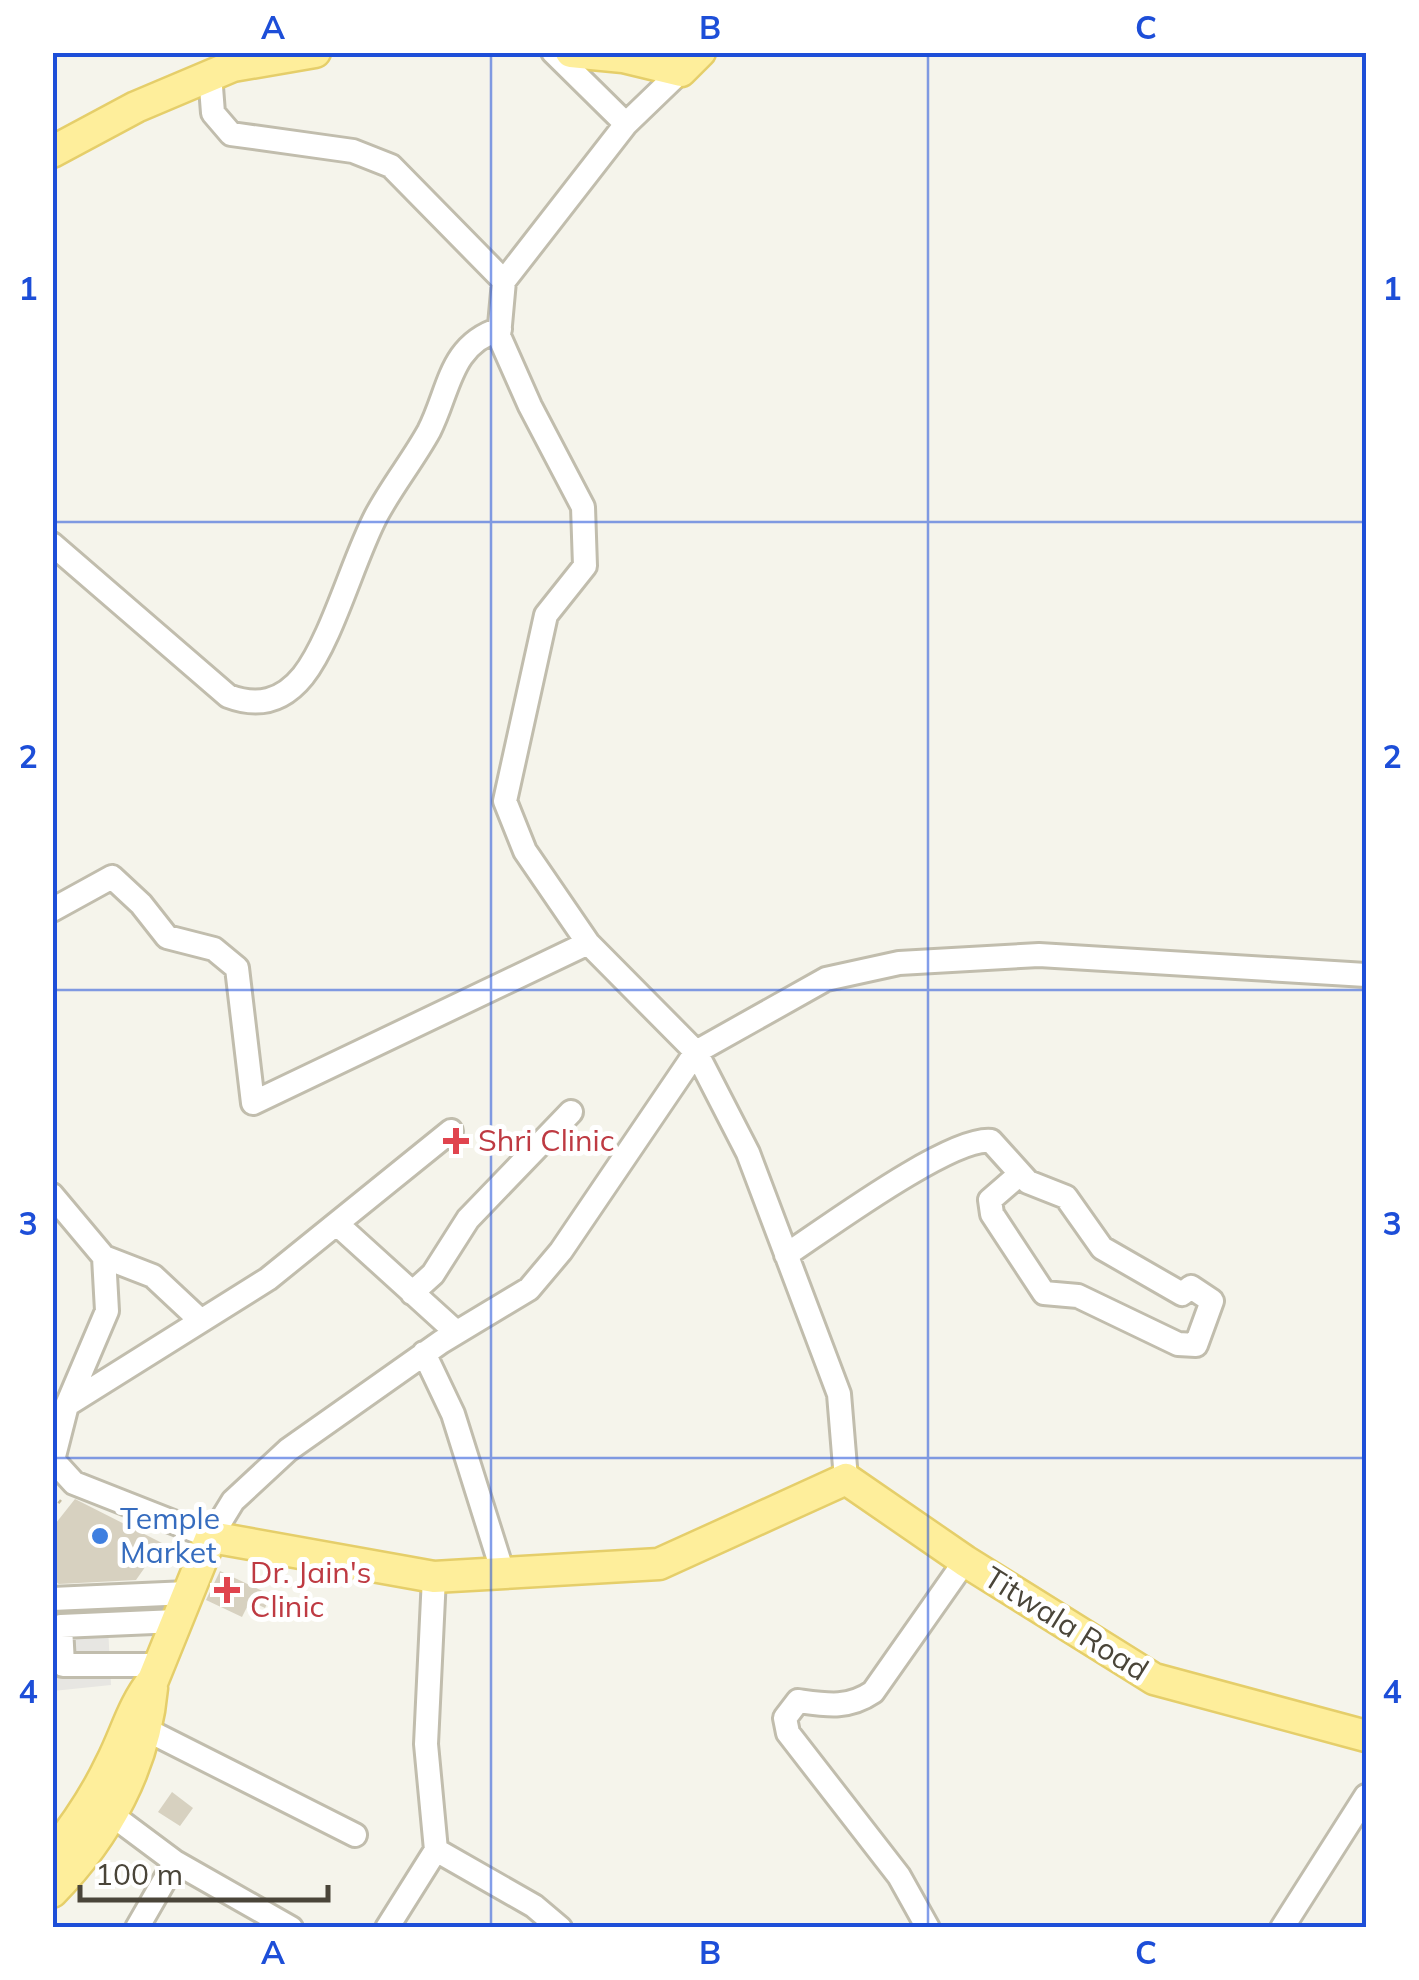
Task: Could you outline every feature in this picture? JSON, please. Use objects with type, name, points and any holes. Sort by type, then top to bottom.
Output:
[{"type":"main road","points":[[52,152],[136,107],[232,66],[315,52]]},
{"type":"main road","points":[[571,52],[691,62]]},
{"type":"main road","points":[[52,1855],[84,1814],[114,1759],[138,1699],[156,1672],[211,1537],[434,1577],[659,1564],[846,1480]]},
{"type":"main road","name":"Titwala Road","points":[[846,1480],[965,1561],[1154,1679],[1366,1736]]},
{"type":"main road","points":[[52,1892],[88,1854],[112,1816],[147,1730],[156,1672]]},
{"type":"street","points":[[553,52],[626,124]]},
{"type":"street","points":[[691,62],[626,124],[504,280],[500,329],[530,406],[584,507],[584,566],[546,615],[505,801],[525,851],[588,943],[696,1052],[748,1153],[839,1394],[846,1480]]},
{"type":"street","points":[[211,87],[212,114],[231,134],[353,151],[391,166],[504,280]]},
{"type":"street","points":[[52,544],[228,696],[250,704],[268,702],[303,676],[375,518],[432,426],[458,360],[470,344],[500,329]]},
{"type":"street","points":[[52,910],[112,878],[142,904],[167,937],[214,949],[237,968],[252,1103],[588,943]]},
{"type":"street","points":[[104,1257],[107,1311],[55,1439],[53,1460],[74,1483],[211,1537],[233,1501],[288,1450],[456,1332],[529,1290],[562,1250],[696,1052],[826,979],[899,962],[1039,955],[1366,975]]},
{"type":"street","points":[[412,1293],[433,1274],[468,1219],[571,1112]]},
{"type":"street","points":[[67,1406],[268,1280],[452,1131]]},
{"type":"street","points":[[786,1255],[928,1164],[974,1142],[990,1141],[1028,1182],[1066,1198],[1102,1248],[1182,1294],[1192,1287],[1202,1291],[1212,1302],[1196,1346],[1178,1344],[1078,1296],[1044,1293],[992,1214],[990,1200],[1020,1174]]},
{"type":"street","points":[[52,1195],[104,1257],[153,1276],[200,1320]]},
{"type":"street","points":[[337,1224],[456,1332]]},
{"type":"street","points":[[424,1354],[456,1421],[502,1573]]},
{"type":"street","points":[[928,1928],[900,1876],[788,1733],[785,1718],[798,1701],[838,1706],[860,1702],[873,1692],[965,1561]]},
{"type":"street","points":[[387,1928],[436,1850],[426,1744],[434,1577]]},
{"type":"street","points":[[52,1599],[182,1607]]},
{"type":"street","points":[[156,1672],[63,1665],[61,1626],[182,1607]]},
{"type":"street","points":[[147,1730],[354,1835]]},
{"type":"street","points":[[1282,1928],[1366,1796]]},
{"type":"street","points":[[112,1816],[254,1918],[291,1928]]},
{"type":"street","points":[[436,1850],[534,1906],[560,1928]]},
{"type":"street","points":[[136,1928],[174,1862]]},
{"type":"shaded area","points":[[106,1588],[111,1685],[53,1691],[53,1593]]},
{"type":"building","name":"Temple Market","points":[[75,1499],[162,1543],[136,1580],[59,1584],[52,1579],[52,1528]]},
{"type":"building","points":[[220,1571],[271,1595],[265,1608],[250,1601],[242,1617],[206,1600]]},
{"type":"building","points":[[172,1792],[193,1808],[180,1826],[158,1812]]},
{"type":"place","name":"Shri Clinic","points":[[456,1141]]},
{"type":"place","name":"Temple Market","points":[[100,1536]]},
{"type":"place","name":"Dr. Jain's Clinic","points":[[227,1590]]}]
